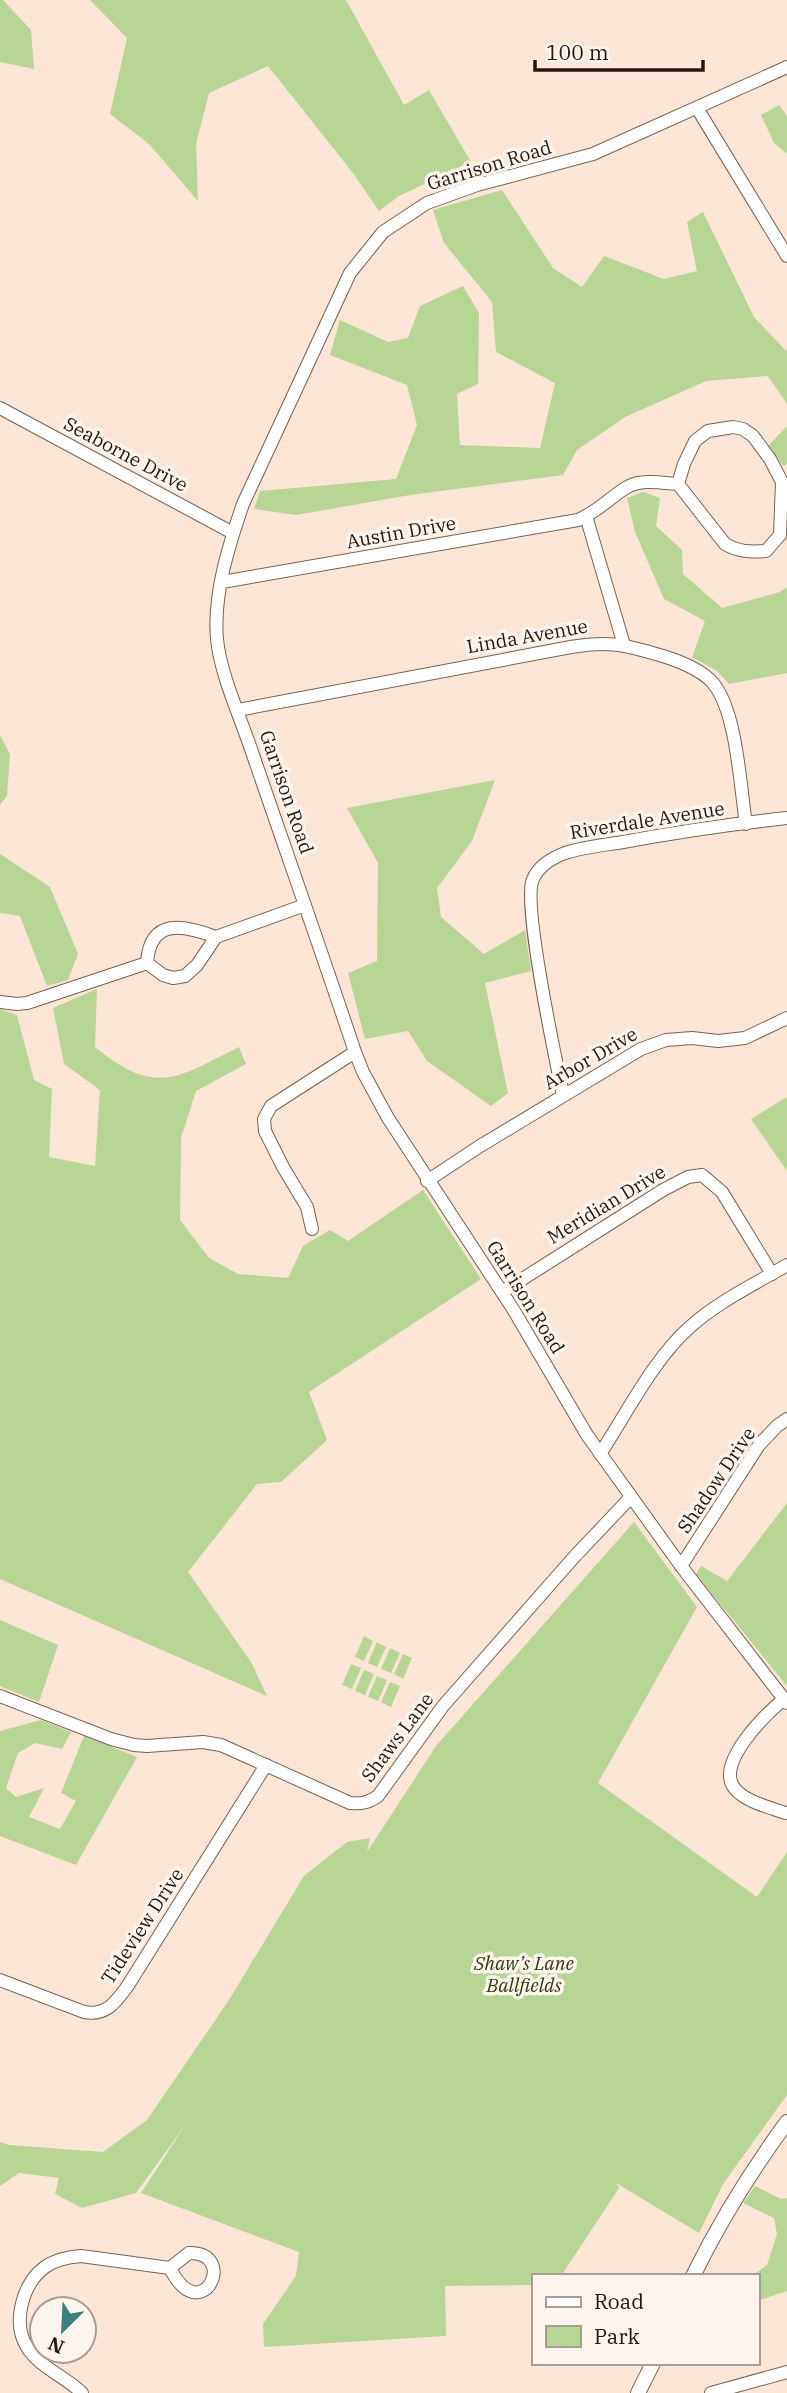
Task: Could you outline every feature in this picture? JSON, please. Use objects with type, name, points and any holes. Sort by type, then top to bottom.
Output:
[{"type":"street","name":"Garrison Road","points":[[785,1701],[681,1566],[600,1454],[502,1292],[381,1107],[355,1052],[224,670],[217,636],[222,582],[233,533],[254,478],[350,273],[383,232],[427,203],[477,185],[555,166],[593,153],[787,67]]},
{"type":"street","points":[[697,108],[787,256]]},
{"type":"street","name":"Seaborne Drive","points":[[0,408],[233,533]]},
{"type":"street","points":[[733,427],[743,429],[753,436],[784,480],[780,534],[766,551],[736,550],[725,544],[678,484],[695,441],[708,431],[733,427]]},
{"type":"street","name":"Austin Drive","points":[[222,582],[542,527],[599,510],[629,486],[643,482],[678,484]]},
{"type":"street","points":[[586,516],[625,645]]},
{"type":"street","name":"Linda Avenue","points":[[238,710],[598,642],[625,645],[679,660],[712,682],[725,705],[731,730],[746,824]]},
{"type":"street","name":"Riverdale Avenue","points":[[563,1095],[531,913],[530,887],[543,864],[567,852],[673,833],[787,818]]},
{"type":"street","points":[[147,962],[152,941],[159,932],[167,928],[191,929],[216,937],[305,905]]},
{"type":"street","points":[[147,962],[163,975],[173,978],[185,976],[208,952],[216,937]]},
{"type":"street","points":[[0,1002],[17,1004],[40,999],[147,962]]},
{"type":"street","name":"Arbor Drive","points":[[427,1181],[641,1049],[666,1040],[692,1038],[719,1041],[745,1038],[787,1018]]},
{"type":"street","points":[[312,1229],[307,1207],[270,1144],[264,1119],[271,1106],[355,1052]]},
{"type":"street","name":"Meridian Drive","points":[[502,1292],[663,1190],[688,1177],[702,1175],[722,1192],[772,1274]]},
{"type":"street","points":[[600,1454],[656,1367],[690,1326],[711,1310],[787,1265]]},
{"type":"street","name":"Shadow Drive","points":[[681,1566],[759,1445],[787,1419]]},
{"type":"street","name":"Shaws Lane","points":[[0,1696],[122,1742],[147,1746],[203,1742],[221,1745],[350,1802],[360,1804],[370,1801],[378,1796],[443,1706],[575,1556],[631,1497]]},
{"type":"street","points":[[785,1701],[754,1727],[734,1760],[730,1780],[741,1794],[785,1812]]},
{"type":"street","name":"Tideview Drive","points":[[0,1980],[84,2012],[94,2014],[110,2008],[127,1987],[266,1765]]},
{"type":"street","points":[[694,2274],[732,2203],[787,2122]]},
{"type":"street","points":[[82,2393],[36,2358],[22,2336],[22,2304],[37,2275],[54,2262],[81,2256],[170,2268]]},
{"type":"street","points":[[638,2393],[652,2365]]},
{"type":"street","points":[[711,2393],[787,2372]]},
{"type":"green space","points":[[0,0],[31,30],[34,69],[0,62]]},
{"type":"green space","points":[[90,0],[346,0],[404,105],[429,90],[471,162],[399,196],[379,211],[353,173],[268,66],[209,93],[196,144],[198,201],[149,144],[110,114],[127,38]]},
{"type":"green space","points":[[779,105],[787,116],[787,154],[774,143],[761,115]]},
{"type":"green space","points":[[502,190],[553,268],[582,287],[604,256],[664,279],[697,271],[687,222],[703,212],[754,317],[787,352],[787,404],[768,376],[706,381],[625,417],[577,450],[563,475],[410,495],[296,515],[254,509],[260,491],[396,479],[417,425],[407,385],[330,355],[340,320],[388,342],[408,338],[420,306],[463,286],[479,313],[478,384],[457,394],[460,445],[540,448],[555,383],[496,352],[492,302],[444,243],[433,210]]},
{"type":"green space","points":[[787,426],[787,464],[783,466],[769,445]]},
{"type":"green space","points":[[643,492],[660,498],[656,526],[682,550],[683,574],[722,608],[780,592],[787,587],[787,673],[729,684],[717,671],[692,657],[705,621],[664,599],[635,532],[627,498]]},
{"type":"green space","points":[[0,735],[10,754],[7,796],[0,805]]},
{"type":"green space","points":[[495,780],[472,841],[437,888],[441,917],[484,954],[525,930],[531,971],[485,983],[508,1093],[491,1106],[427,1061],[408,1031],[365,1039],[348,973],[377,961],[378,863],[347,808]]},
{"type":"green space","points":[[0,854],[50,887],[78,954],[68,980],[47,986],[20,916],[0,913]]},
{"type":"green space","points":[[97,989],[95,1047],[116,1063],[135,1072],[151,1077],[182,1074],[239,1047],[246,1064],[196,1091],[181,1138],[180,1220],[209,1258],[238,1274],[288,1278],[303,1246],[330,1230],[348,1241],[423,1190],[481,1279],[309,1392],[327,1440],[281,1482],[257,1484],[188,1572],[251,1662],[267,1696],[0,1579],[0,1009],[17,1015],[34,1080],[52,1089],[49,1157],[95,1166],[100,1090],[64,1064],[53,1008]]},
{"type":"green space","points":[[787,1097],[787,1171],[751,1119]]},
{"type":"green space","points":[[787,1503],[787,1686],[696,1574],[701,1566],[727,1581]]},
{"type":"green space","name":"Shaw’s Lane Ballfields","points":[[634,1522],[697,1607],[598,1783],[757,1897],[787,1852],[787,2095],[723,2184],[699,2233],[616,2183],[619,2188],[562,2274],[532,2274],[532,2285],[445,2286],[446,2336],[264,2347],[263,2324],[296,2276],[299,2252],[141,2193],[186,2124],[136,2193],[82,2208],[55,2194],[59,2178],[19,2173],[0,2186],[0,2142],[9,2145],[103,2152],[147,2120],[229,2000],[304,1876],[347,1842],[370,1838],[367,1852],[436,1746]]},
{"type":"green space","points":[[0,1620],[58,1645],[39,1702],[0,1686]]},
{"type":"green space","points":[[364,1636],[373,1641],[364,1661],[355,1657]]},
{"type":"green space","points":[[377,1642],[386,1647],[377,1667],[368,1663]]},
{"type":"green space","points":[[390,1648],[400,1653],[391,1673],[381,1669]]},
{"type":"green space","points":[[403,1654],[412,1658],[403,1679],[394,1674]]},
{"type":"green space","points":[[351,1664],[361,1668],[352,1689],[342,1685]]},
{"type":"green space","points":[[364,1670],[374,1674],[365,1695],[355,1691]]},
{"type":"green space","points":[[377,1676],[387,1680],[378,1701],[368,1697]]},
{"type":"green space","points":[[390,1682],[400,1686],[391,1707],[381,1702]]},
{"type":"green space","points":[[41,1720],[71,1732],[62,1749],[35,1743],[18,1753],[6,1788],[16,1797],[44,1788],[29,1817],[60,1829],[76,1801],[61,1793],[84,1736],[137,1757],[76,1865],[0,1836],[0,1731]]},
{"type":"green space","points":[[755,2186],[781,2199],[787,2198],[787,2291],[759,2300],[759,2274],[755,2274],[767,2265],[777,2234],[774,2218],[743,2203]]}]
